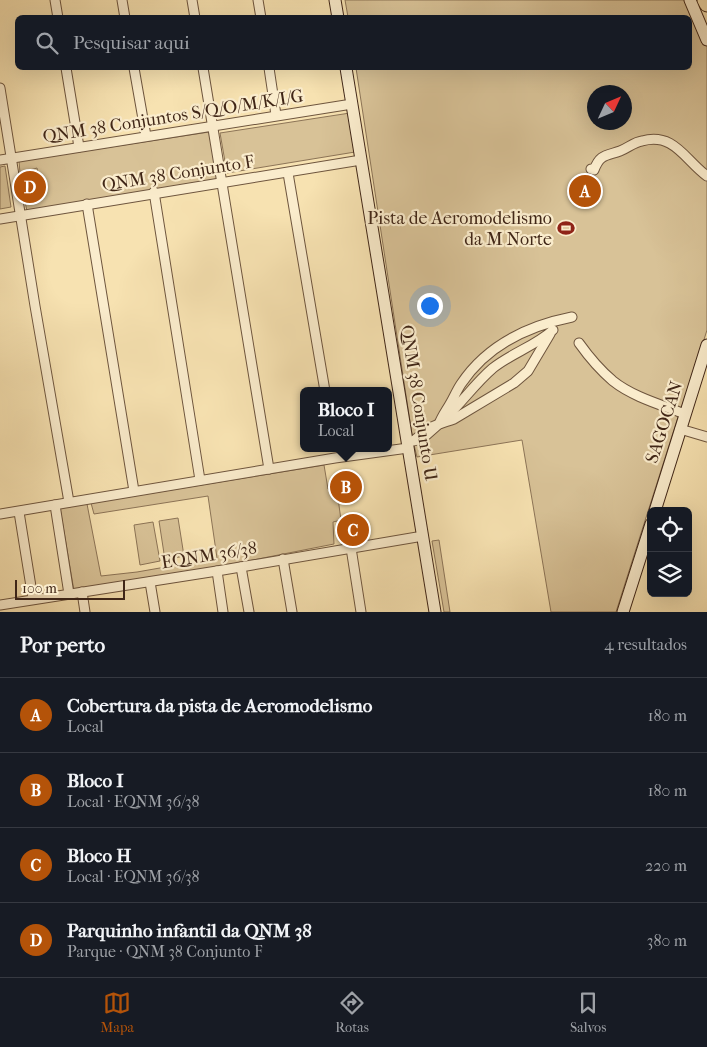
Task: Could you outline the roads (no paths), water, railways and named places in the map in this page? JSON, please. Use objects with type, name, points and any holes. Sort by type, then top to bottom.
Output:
[{"type":"highway","points":[[705,0],[707,4]]},
{"type":"street","points":[[55,0],[58,15]]},
{"type":"street","points":[[122,0],[124,15]]},
{"type":"street","points":[[192,0],[194,15]]},
{"type":"street","points":[[258,0],[260,15]]},
{"type":"street","points":[[335,0],[338,15]]},
{"type":"street","points":[[690,0],[707,40]]},
{"type":"street","points":[[66,70],[79,147]]},
{"type":"street","points":[[134,70],[146,136]]},
{"type":"street","points":[[203,70],[268,469]]},
{"type":"street","points":[[269,70],[276,115]]},
{"type":"street","name":"QNM 38 Conjunto U","points":[[346,70],[434,612]]},
{"type":"street","points":[[0,88],[69,502]]},
{"type":"street","name":"QNM 38 Conjuntos S/Q/O/M/K/I/G","points":[[0,160],[352,104]]},
{"type":"street","points":[[591,170],[594,170],[596,163],[603,155],[622,150],[641,140],[660,140],[675,145],[696,168],[707,176]]},
{"type":"street","name":"QNM 38 Conjunto F","points":[[0,219],[154,192],[288,173],[361,160]]},
{"type":"street","points":[[288,173],[324,387]]},
{"type":"street","points":[[154,192],[200,480]]},
{"type":"street","points":[[87,204],[134,491]]},
{"type":"street","points":[[439,424],[462,383],[475,366],[491,352],[528,329],[572,318],[562,322],[545,337],[531,356],[521,377]]},
{"type":"street","points":[[439,424],[454,419],[521,377],[534,364],[553,330]]},
{"type":"street","points":[[439,424],[495,366],[545,337]]},
{"type":"street","points":[[579,343],[589,357],[614,382],[629,391],[685,414]]},
{"type":"street","name":"SAGOCAN","points":[[656,507],[707,345]]},
{"type":"street","points":[[680,428],[707,437]]},
{"type":"street","points":[[392,449],[408,448]]},
{"type":"street","points":[[0,514],[268,469],[334,453],[349,452]]},
{"type":"street","points":[[55,505],[69,594]]},
{"type":"street","points":[[19,512],[34,599]]},
{"type":"street","name":"EQNM 36/38","points":[[0,604],[15,607],[34,599],[150,582],[423,536]]},
{"type":"street","points":[[623,612],[647,537]]},
{"type":"street","points":[[351,548],[361,612]]},
{"type":"street","points":[[284,559],[292,612]]},
{"type":"street","points":[[241,567],[249,612]]},
{"type":"street","points":[[217,571],[223,612]]},
{"type":"street","points":[[150,582],[154,612]]},
{"type":"street","points":[[82,592],[85,612]]},
{"type":"place","name":"Parquinho infantil da QNM 38","points":[[30,187]]},
{"type":"place","name":"Cobertura da pista de Aeromodelismo","points":[[585,191]]},
{"type":"place","name":"Pista de Aeromodelismo da M Norte","points":[[566,228]]},
{"type":"place","name":"Bloco I","points":[[346,487]]},
{"type":"place","name":"Bloco H","points":[[353,530]]}]
